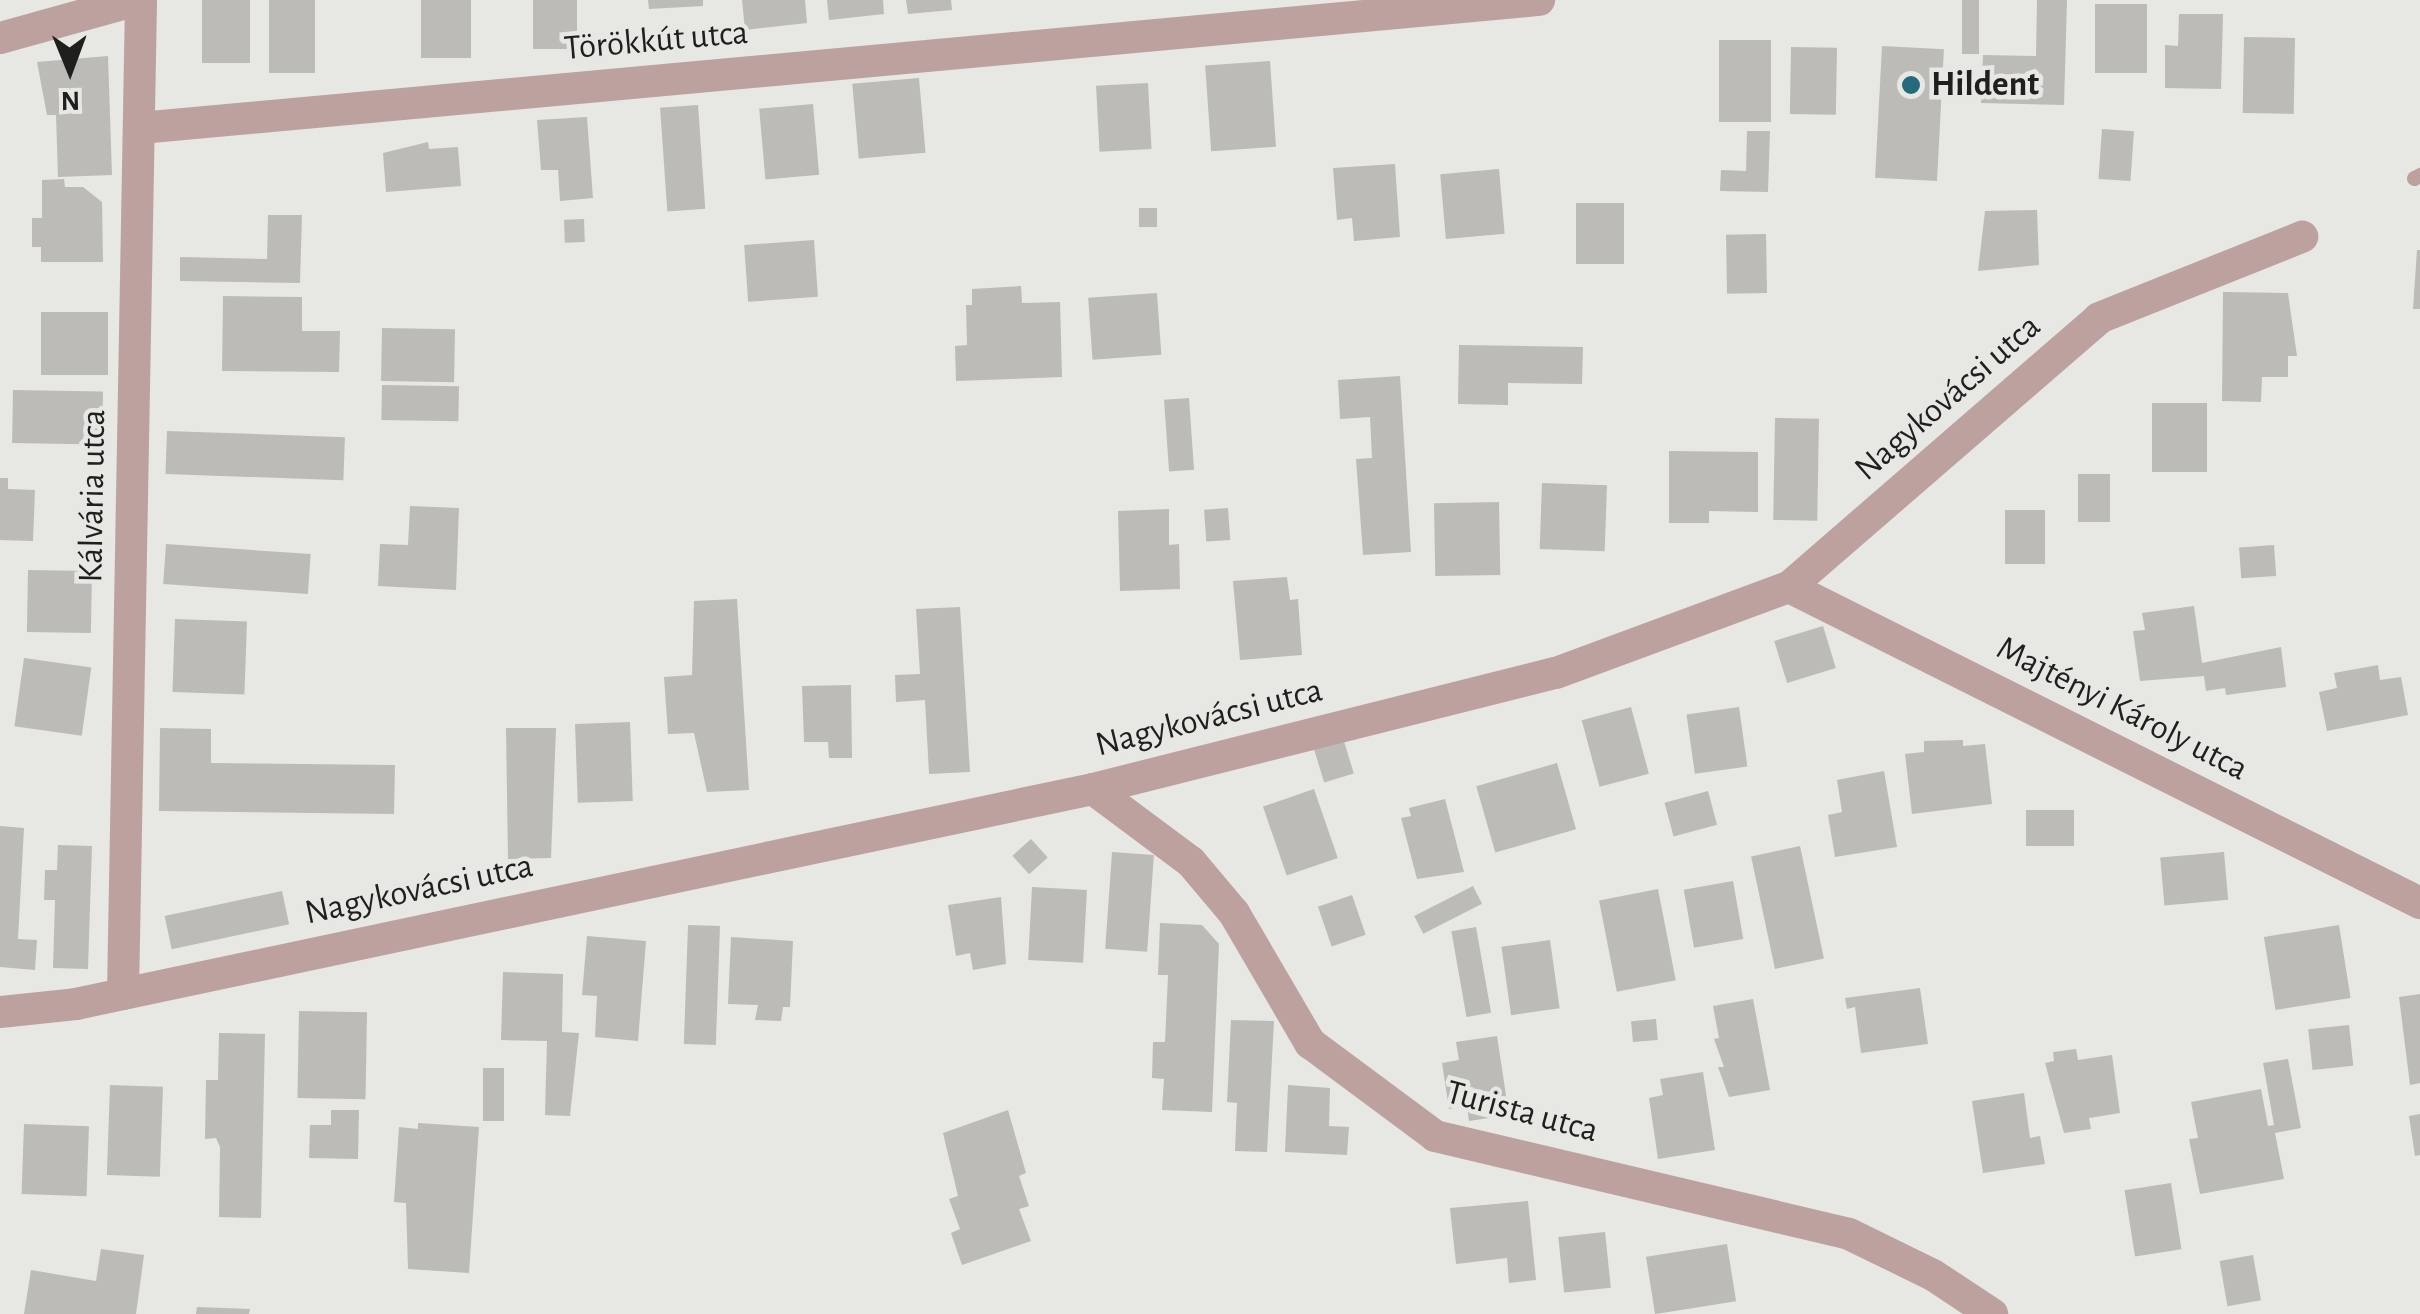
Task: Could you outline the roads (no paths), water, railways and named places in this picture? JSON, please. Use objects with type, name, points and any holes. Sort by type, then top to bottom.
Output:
[{"type":"street","points":[[0,38],[139,0]]},
{"type":"street","name":"Kálvária utca","points":[[123,994],[140,128],[139,0]]},
{"type":"street","name":"Törökkút utca","points":[[140,128],[1539,0]]},
{"type":"street","name":"Nagykovácsi utca","points":[[10,1012],[123,994],[1093,789],[1556,673],[1789,587],[2099,318],[2302,237]]},
{"type":"street","name":"Majtényi Károly utca","points":[[1789,587],[2420,903]]},
{"type":"street","name":"Turista utca","points":[[1093,789],[1190,862],[1212,887],[1310,1043],[1435,1136],[1848,1234],[1992,1314]]},
{"type":"place","name":"Hildent","points":[[1911,85]]}]
